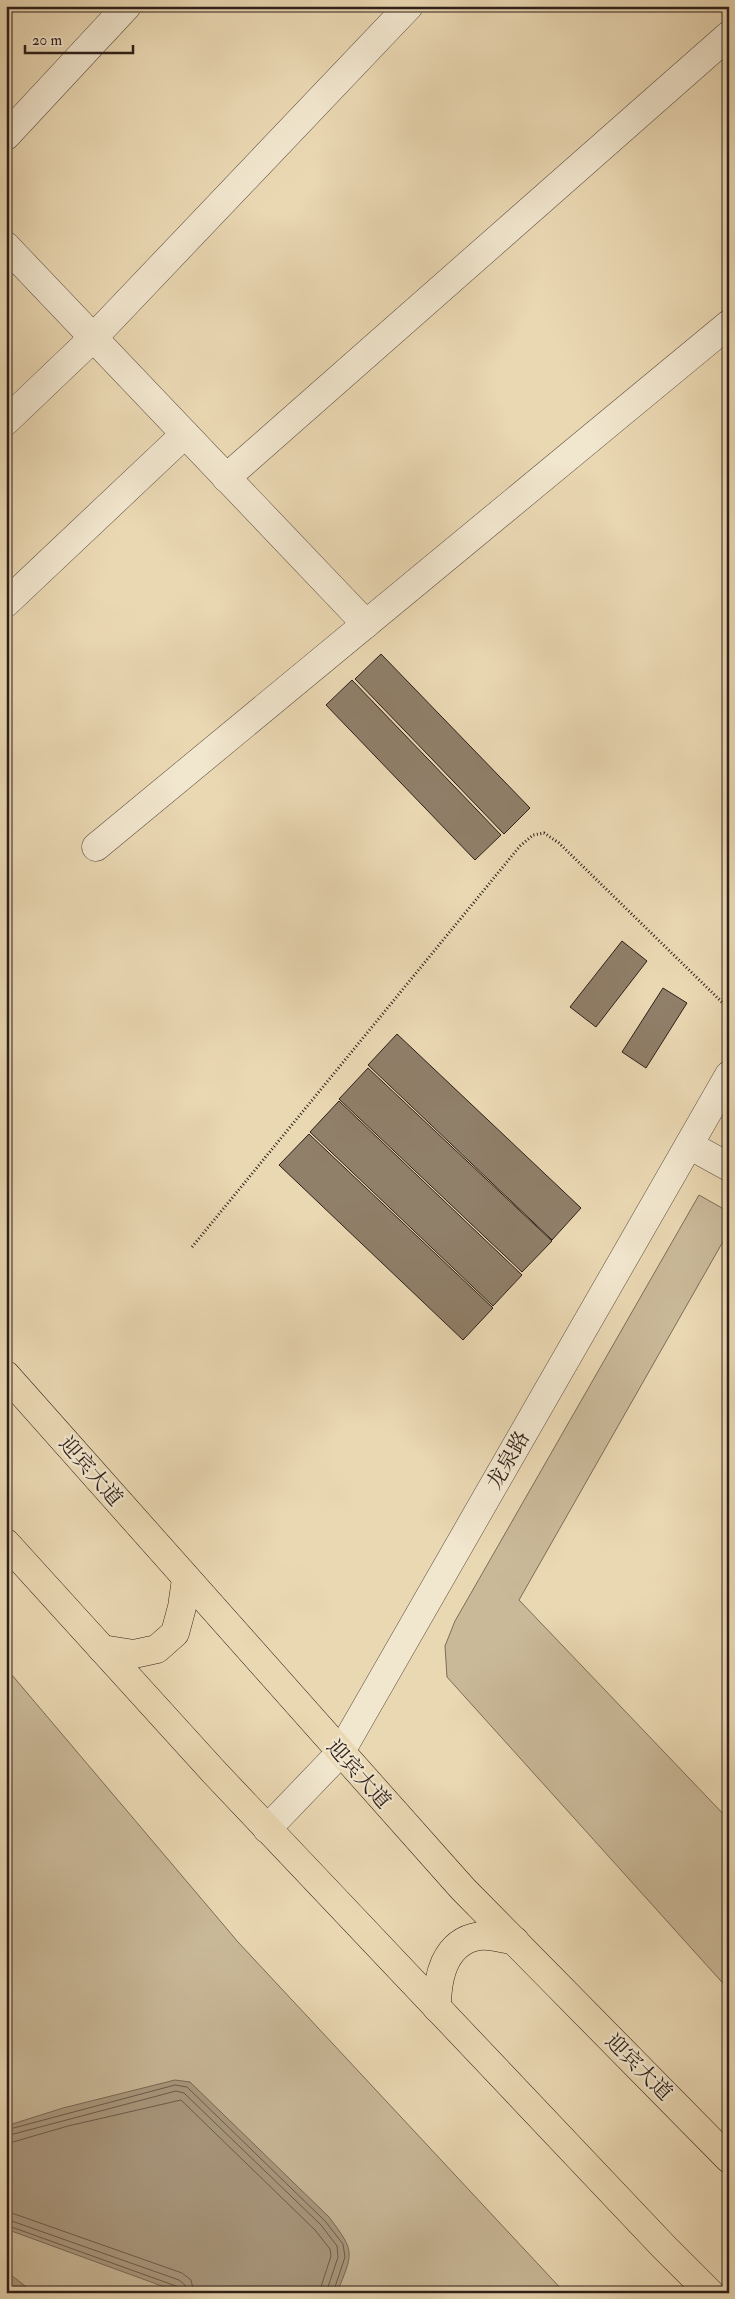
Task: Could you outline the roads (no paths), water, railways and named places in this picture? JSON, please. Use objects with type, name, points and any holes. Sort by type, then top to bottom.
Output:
[{"type":"main road","name":"迎宾大道","points":[[6,1375],[340,1753],[463,1889],[729,2159]]},
{"type":"main road","points":[[6,1543],[267,1829],[664,2248],[710,2293]]},
{"type":"main road","points":[[102,1649],[134,1654],[157,1649],[175,1632],[182,1607],[186,1579]]},
{"type":"main road","points":[[437,2008],[437,1983],[446,1958],[464,1940],[482,1936],[515,1941]]},
{"type":"street","points":[[6,136],[127,6]]},
{"type":"street","points":[[6,421],[93,338],[410,6]]},
{"type":"street","points":[[226,478],[729,35]]},
{"type":"street","points":[[6,246],[366,624]]},
{"type":"street","points":[[96,847],[729,324]]},
{"type":"street","points":[[6,603],[185,434]]},
{"type":"street","name":"龙泉路","points":[[267,1829],[340,1753],[729,1075]]},
{"type":"street","points":[[689,1145],[729,1167]]},
{"type":"water","points":[[175,2080],[190,2082],[329,2217],[344,2238],[349,2253],[349,2260],[337,2293],[181,2293],[6,2229],[6,2126],[63,2108]]},
{"type":"water","points":[[6,2271],[34,2293],[6,2293]]}]
